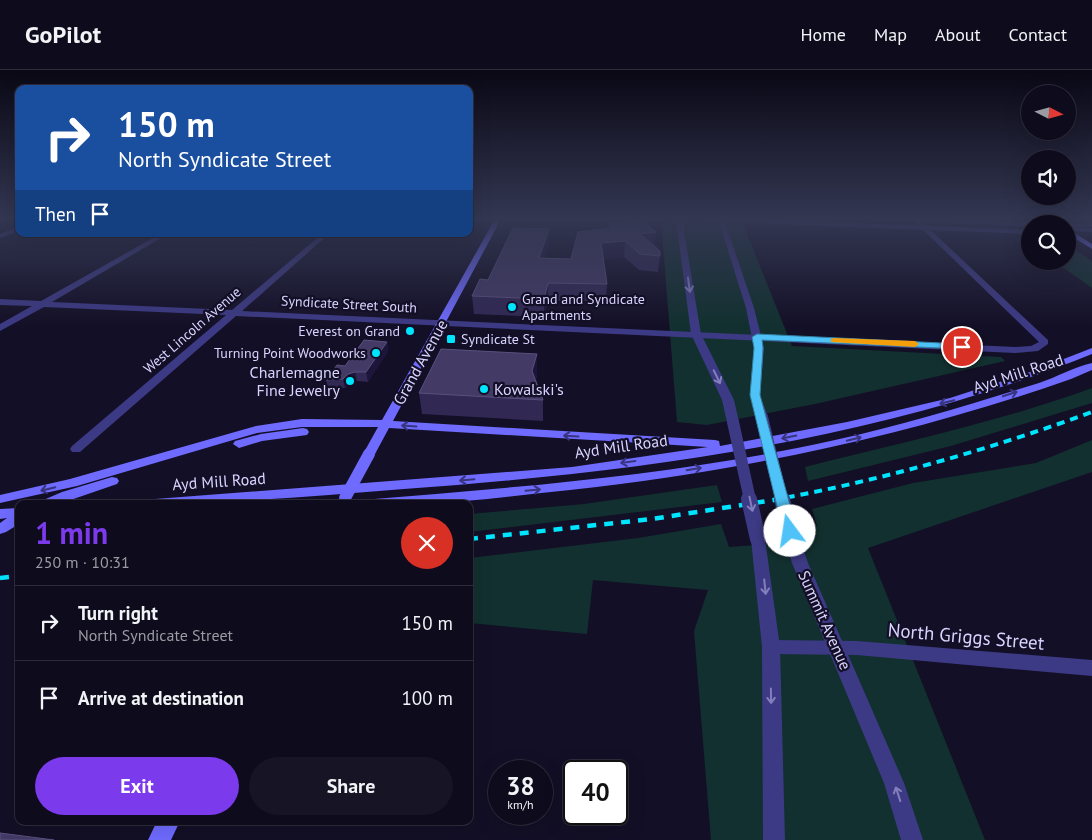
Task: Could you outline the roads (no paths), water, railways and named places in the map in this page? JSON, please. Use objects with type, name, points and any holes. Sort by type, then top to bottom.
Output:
[{"type":"main road","name":"Grand Avenue","points":[[344,500],[478,255]]},
{"type":"main road","name":"Ayd Mill Road","points":[[197,500],[572,471],[742,446],[847,426],[954,400],[1037,373],[1092,351]]},
{"type":"main road","name":"Ayd Mill Road","points":[[410,500],[576,486],[812,449],[951,414],[1092,366]]},
{"type":"main road","points":[[0,499],[72,483],[273,427],[323,422],[383,428],[742,446]]},
{"type":"main road","points":[[55,500],[140,472],[261,438],[299,432],[383,428]]},
{"type":"main road","points":[[0,514],[15,513]]},
{"type":"main road","points":[[0,529],[15,520]]},
{"type":"main road","points":[[0,529],[15,528]]},
{"type":"main road","points":[[159,840],[168,825]]},
{"type":"street","points":[[0,328],[129,255]]},
{"type":"street","name":"West Lincoln Avenue","points":[[76,449],[302,255]]},
{"type":"street","points":[[684,255],[696,334],[728,400],[758,538],[771,648],[774,840]]},
{"type":"street","name":"Summit Avenue","points":[[733,255],[750,308],[757,337],[759,348],[755,395],[790,531],[800,563],[894,783],[912,840]]},
{"type":"street","name":"Syndicate Street South","points":[[0,302],[1015,350],[1031,350],[1045,342],[953,255]]},
{"type":"street","name":"North Griggs Street","points":[[771,648],[836,647],[1092,668]]},
{"type":"railway","points":[[773,500],[894,474],[934,463],[1014,439],[1092,412]]},
{"type":"railway","points":[[473,539],[652,519],[780,499]]},
{"type":"railway","points":[[0,578],[15,576]]},
{"type":"place","name":"Grand and Syndicate Apartments","points":[[512,307]]},
{"type":"place","name":"Everest on Grand","points":[[410,331]]},
{"type":"place","name":"Syndicate St","points":[[451,339]]},
{"type":"place","name":"Turning Point Woodworks","points":[[376,353]]},
{"type":"place","name":"Charlemagne Fine Jewelry","points":[[350,381]]},
{"type":"place","name":"Kowalski's","points":[[484,389]]}]
